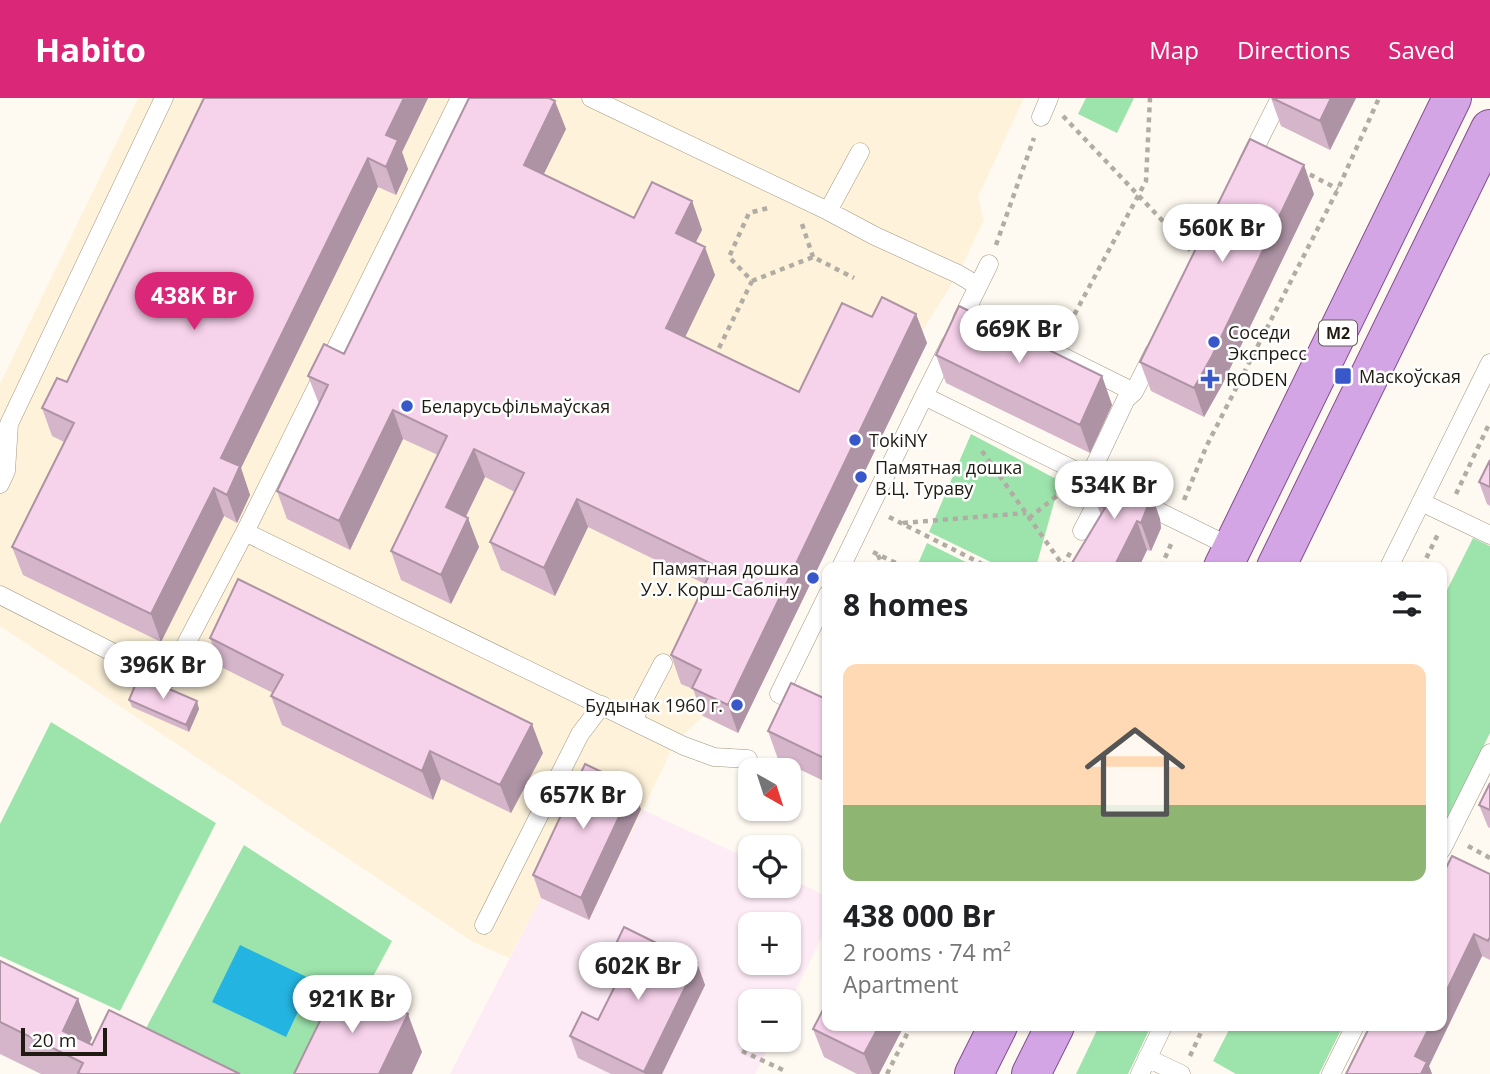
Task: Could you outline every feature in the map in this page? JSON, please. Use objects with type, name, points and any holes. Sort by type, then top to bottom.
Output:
[{"type":"main road","name":"М2","points":[[1228,557],[1452,98]]},
{"type":"main road","name":"М2","points":[[1278,562],[1490,129]]},
{"type":"main road","points":[[974,1074],[996,1031]]},
{"type":"main road","points":[[1031,1074],[1052,1031]]},
{"type":"lane","points":[[0,484],[6,471],[9,424],[164,98]]},
{"type":"lane","points":[[0,595],[167,680],[245,533],[460,98]]},
{"type":"lane","points":[[591,98],[978,286]]},
{"type":"lane","points":[[1239,181],[1280,98]]},
{"type":"lane","points":[[828,211],[860,152]]},
{"type":"lane","points":[[843,562],[989,264]]},
{"type":"lane","points":[[967,309],[1134,392]]},
{"type":"lane","points":[[1089,477],[1126,399],[1134,392],[1164,332]]},
{"type":"lane","points":[[1391,562],[1490,363]]},
{"type":"lane","points":[[924,396],[1176,520],[1228,557]]},
{"type":"lane","points":[[1082,531],[1106,485]]},
{"type":"lane","points":[[1421,502],[1490,535]]},
{"type":"lane","points":[[245,533],[684,746],[714,757],[738,758]]},
{"type":"lane","points":[[822,606],[779,694],[822,714]]},
{"type":"lane","points":[[634,720],[663,663]]},
{"type":"lane","points":[[484,925],[580,734],[602,705]]},
{"type":"lane","points":[[1447,839],[1490,753]]},
{"type":"lane","points":[[1161,1031],[1144,1066],[1181,1074]]},
{"type":"lane","points":[[1331,1074],[1352,1031]]},
{"type":"path","points":[[1055,352],[1146,181],[1150,98]]},
{"type":"path","points":[[1163,562],[1172,544],[1176,520],[1207,444],[1338,189],[1379,98]]},
{"type":"path","points":[[989,264],[1046,105],[1139,196],[1199,260]]},
{"type":"path","points":[[1256,147],[1338,189]]},
{"type":"path","points":[[752,281],[729,257],[749,213],[776,207]]},
{"type":"path","points":[[812,227],[801,221],[813,257],[854,278]]},
{"type":"path","points":[[719,348],[752,281],[813,257]]},
{"type":"path","points":[[953,411],[1060,562]]},
{"type":"path","points":[[870,507],[978,562]]},
{"type":"path","points":[[902,524],[1026,513]]},
{"type":"path","points":[[852,543],[893,562]]},
{"type":"path","points":[[878,555],[881,562]]},
{"type":"path","points":[[887,1074],[908,1031]]},
{"type":"path","points":[[1181,1074],[1202,1031]]},
{"type":"path","points":[[744,1052],[783,1070]]},
{"type":"shaded area","points":[[138,98],[1024,98],[978,197],[984,220],[958,274],[918,338],[912,371],[738,733],[703,717],[676,741],[589,920],[541,898],[509,958],[473,942],[0,626],[0,384]]},
{"type":"shaded area","points":[[641,809],[738,854],[738,898],[801,898],[801,884],[822,894],[822,936],[796,989],[738,989],[738,1052],[766,1052],[755,1074],[450,1074],[541,898]]},
{"type":"green space","points":[[1086,98],[1134,98],[1117,133],[1078,114]]},
{"type":"green space","points":[[971,434],[1060,481],[1037,562],[991,562],[929,532]]},
{"type":"green space","points":[[1473,538],[1490,546],[1490,733],[1447,819],[1447,590]]},
{"type":"green space","points":[[927,543],[966,562],[919,562]]},
{"type":"green space","points":[[51,722],[216,823],[120,1011],[0,956],[0,824]]},
{"type":"green space","points":[[244,845],[392,941],[321,1074],[238,1074],[145,1030]]},
{"type":"green space","points":[[1097,1031],[1149,1031],[1128,1074],[1076,1074]]},
{"type":"green space","points":[[1228,1031],[1340,1031],[1319,1074],[1236,1074],[1213,1061]]},
{"type":"water","points":[[240,945],[313,980],[286,1037],[212,1002]]},
{"type":"building","points":[[204,98],[404,98],[386,135],[398,140],[386,167],[368,158],[221,458],[240,466],[227,495],[214,488],[151,614],[12,547],[74,423],[42,408],[57,378],[67,382]]},
{"type":"building","points":[[469,98],[549,98],[555,101],[524,165],[634,218],[652,182],[692,201],[676,233],[705,247],[666,328],[799,392],[842,303],[872,317],[882,297],[916,314],[728,705],[692,688],[701,670],[671,655],[714,565],[577,499],[544,568],[490,542],[524,473],[474,449],[446,507],[468,518],[441,575],[391,551],[447,436],[393,410],[339,521],[277,491],[328,385],[308,376],[324,344],[344,354]]},
{"type":"building","points":[[1272,98],[1331,98],[1320,121]]},
{"type":"building","points":[[1250,139],[1304,165],[1194,388],[1140,362]]},
{"type":"building","points":[[959,306],[1102,376],[1080,425],[936,355]]},
{"type":"building","points":[[1490,460],[1490,487],[1479,482]]},
{"type":"building","points":[[1116,469],[1150,490],[1150,500],[1141,523],[1137,521],[1116,562],[1073,562],[1105,508],[1096,503]]},
{"type":"building","points":[[238,579],[532,724],[500,785],[430,751],[422,771],[271,696],[283,675],[210,638]]},
{"type":"building","points":[[139,676],[197,701],[186,725],[129,700]]},
{"type":"building","points":[[791,683],[822,697],[822,757],[768,731]]},
{"type":"building","points":[[585,764],[633,787],[581,898],[533,875]]},
{"type":"building","points":[[1490,783],[1490,810],[1479,805]]},
{"type":"building","points":[[1452,856],[1490,874],[1490,937],[1488,941],[1474,934],[1447,990],[1447,866]]},
{"type":"building","points":[[624,927],[697,963],[644,1072],[570,1036],[582,1012],[598,1020],[628,960],[612,952]]},
{"type":"building","points":[[0,961],[78,999],[63,1031],[92,1045],[109,1010],[240,1074],[78,1073],[83,1063],[0,1022]]},
{"type":"building","points":[[340,980],[408,1014],[379,1074],[294,1074]]},
{"type":"building","points":[[822,1012],[822,1031],[876,1031],[864,1054],[813,1029]]},
{"type":"building","points":[[1368,1031],[1428,1031],[1415,1056],[1427,1062],[1421,1074],[1346,1074]]},
{"type":"place","name":"Соседи Экспресс","points":[[1214,342]]},
{"type":"place","name":"Маскоўская","points":[[1343,376]]},
{"type":"place","name":"RODEN","points":[[1210,379]]},
{"type":"place","name":"Беларусьфільмаўская","points":[[407,406]]},
{"type":"place","name":"TokiNY","points":[[855,440]]},
{"type":"place","name":"Памятная дошка В.Ц. Тураву","points":[[861,477]]},
{"type":"place","name":"Памятная дошка У.У. Корш-Сабліну","points":[[813,578]]},
{"type":"place","name":"Будынак 1960 г.","points":[[737,705]]}]
